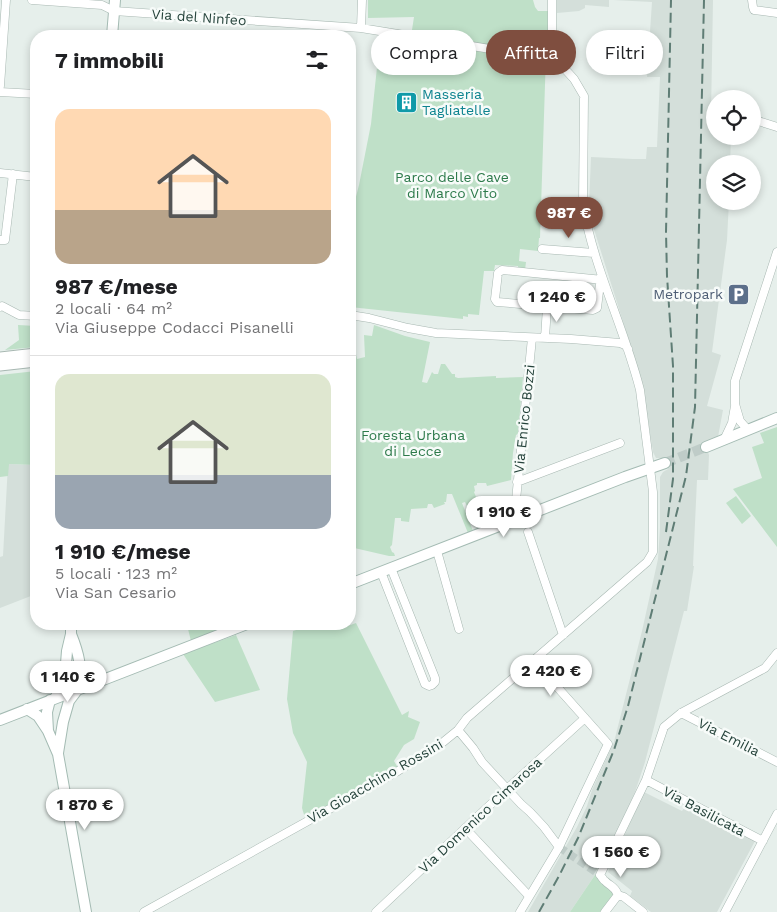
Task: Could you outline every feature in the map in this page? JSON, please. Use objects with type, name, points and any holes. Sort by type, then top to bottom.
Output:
[{"type":"main road","points":[[112,30],[115,0]]},
{"type":"main road","points":[[706,447],[777,418]]},
{"type":"main road","points":[[356,582],[665,463]]},
{"type":"main road","points":[[58,754],[63,722],[69,701],[79,688],[80,666],[71,630]]},
{"type":"main road","points":[[48,731],[47,712],[53,699],[62,688],[71,630]]},
{"type":"main road","points":[[0,720],[231,630]]},
{"type":"main road","points":[[65,676],[71,684],[79,688]]},
{"type":"main road","points":[[53,699],[63,722]]},
{"type":"main road","points":[[27,709],[38,716],[48,731],[58,754],[86,912]]},
{"type":"street","points":[[0,86],[6,0]]},
{"type":"street","name":"Via del Ninfeo","points":[[32,0],[102,5],[114,11],[361,28],[486,48]]},
{"type":"street","points":[[361,28],[362,0]]},
{"type":"street","points":[[552,0],[552,30]]},
{"type":"street","points":[[752,0],[754,10],[776,13]]},
{"type":"street","name":"Via Gioacchino Rossini","points":[[144,912],[398,771],[442,743],[458,730],[468,718],[647,562],[653,552],[653,492],[640,390],[628,349],[586,227],[583,205],[584,96],[570,75]]},
{"type":"street","points":[[0,92],[30,94]]},
{"type":"street","points":[[761,122],[777,127]]},
{"type":"street","points":[[0,173],[30,176]]},
{"type":"street","points":[[0,240],[5,240],[13,174]]},
{"type":"street","points":[[542,249],[594,253]]},
{"type":"street","points":[[724,440],[732,423],[735,404],[735,381],[777,252]]},
{"type":"street","points":[[502,270],[603,280],[600,283],[597,308],[593,310],[497,302],[495,299],[498,273],[502,270]]},
{"type":"street","points":[[0,307],[2,306],[19,315],[30,316]]},
{"type":"street","points":[[545,338],[547,307]]},
{"type":"street","points":[[356,316],[436,333],[620,343],[628,349]]},
{"type":"street","name":"Via Enrico Bozzi","points":[[516,500],[532,338]]},
{"type":"street","points":[[0,357],[30,354]]},
{"type":"street","points":[[0,366],[30,363]]},
{"type":"street","points":[[735,404],[740,421],[748,430]]},
{"type":"street","points":[[517,482],[620,443]]},
{"type":"street","points":[[528,532],[563,635]]},
{"type":"street","points":[[437,551],[459,629]]},
{"type":"street","points":[[381,572],[425,684],[432,685],[435,682],[435,678],[391,568]]},
{"type":"street","points":[[618,895],[617,890],[605,882],[600,875],[646,780],[664,727],[681,713],[765,668],[777,654]]},
{"type":"street","points":[[520,912],[559,847],[608,744],[534,661]]},
{"type":"street","name":"Via Emilia","points":[[681,713],[777,762]]},
{"type":"street","name":"Via Domenico Cimarosa","points":[[376,912],[507,788],[585,718]]},
{"type":"street","points":[[458,730],[482,762],[544,827],[559,847]]},
{"type":"street","name":"Via Basilicata","points":[[646,780],[763,841]]},
{"type":"street","points":[[725,912],[777,814]]},
{"type":"street","points":[[465,828],[529,896]]},
{"type":"street","points":[[606,912],[618,895]]},
{"type":"street","points":[[618,895],[624,897],[643,912]]},
{"type":"shaded area","points":[[557,0],[609,0],[609,7],[585,5],[585,8],[579,11],[557,13]]},
{"type":"shaded area","points":[[613,0],[713,0],[711,90],[706,90],[706,145],[731,145],[730,155],[706,155],[706,210],[729,210],[727,240],[712,352],[721,355],[707,406],[723,410],[718,437],[704,442],[709,455],[708,480],[697,480],[694,566],[687,611],[684,611],[645,762],[635,792],[595,875],[570,912],[528,912],[577,827],[614,742],[658,559],[660,477],[668,469],[664,458],[656,458],[653,452],[642,382],[592,223],[589,206],[591,157],[646,159],[647,147],[657,147],[660,77],[647,77],[647,75],[663,75],[663,30],[650,30],[652,2]]},
{"type":"shaded area","points":[[8,464],[30,465],[30,596],[0,608],[0,557],[3,556]]},
{"type":"shaded area","points":[[644,792],[682,811],[687,804],[755,841],[717,912],[651,912],[630,896],[632,891],[608,872]]},
{"type":"green space","name":"Parco delle Cave di Marco Vito","points":[[368,0],[533,0],[538,11],[550,11],[548,30],[486,30],[486,75],[545,75],[540,238],[538,251],[520,249],[519,261],[526,262],[525,270],[518,269],[518,266],[495,265],[494,271],[484,271],[479,315],[468,314],[468,317],[463,316],[463,319],[356,308],[356,197],[371,124],[376,75],[476,75],[476,30],[412,30],[414,17],[368,18]]},
{"type":"green space","points":[[18,325],[30,326],[30,348],[5,350],[19,340]]},
{"type":"green space","name":"Foresta Urbana di Lecce","points":[[374,325],[405,336],[430,342],[422,382],[427,383],[432,372],[438,374],[441,364],[445,364],[452,374],[455,374],[455,377],[458,378],[523,377],[518,434],[516,435],[513,453],[511,480],[487,486],[486,483],[477,483],[474,486],[478,502],[467,506],[465,502],[462,503],[473,531],[468,533],[452,494],[447,494],[445,504],[434,508],[432,504],[428,504],[427,508],[411,509],[409,522],[401,521],[401,518],[395,518],[392,545],[390,547],[395,556],[356,548],[356,354],[357,359],[365,357],[364,335],[372,336]]},
{"type":"green space","points":[[30,372],[30,465],[9,464],[8,476],[0,477],[0,375]]},
{"type":"green space","points":[[777,427],[777,547],[733,489],[762,478],[752,447],[764,443],[760,433]]},
{"type":"green space","points":[[736,496],[751,516],[742,524],[726,503]]},
{"type":"green space","points":[[356,623],[402,715],[409,711],[408,717],[420,722],[414,739],[404,745],[394,761],[398,768],[305,818],[302,808],[307,762],[293,733],[287,699],[293,631],[356,630]]},
{"type":"green space","points":[[188,630],[218,630],[191,641]]},
{"type":"green space","points":[[236,635],[260,690],[215,702],[183,654]]},
{"type":"green space","points":[[595,875],[604,886],[609,887],[614,893],[612,898],[600,912],[570,912]]},
{"type":"tunnel","points":[[665,463],[706,447]]},
{"type":"tunnel","points":[[559,847],[600,875]]},
{"type":"railway","points":[[666,532],[673,479],[673,366],[666,232],[671,0]]},
{"type":"railway","points":[[539,912],[578,838],[614,750],[628,706],[686,476],[695,407],[704,0]]},
{"type":"place","name":"Masseria Tagliatelle","points":[[406,102]]},
{"type":"place","name":"Metropark","points":[[739,294]]}]
